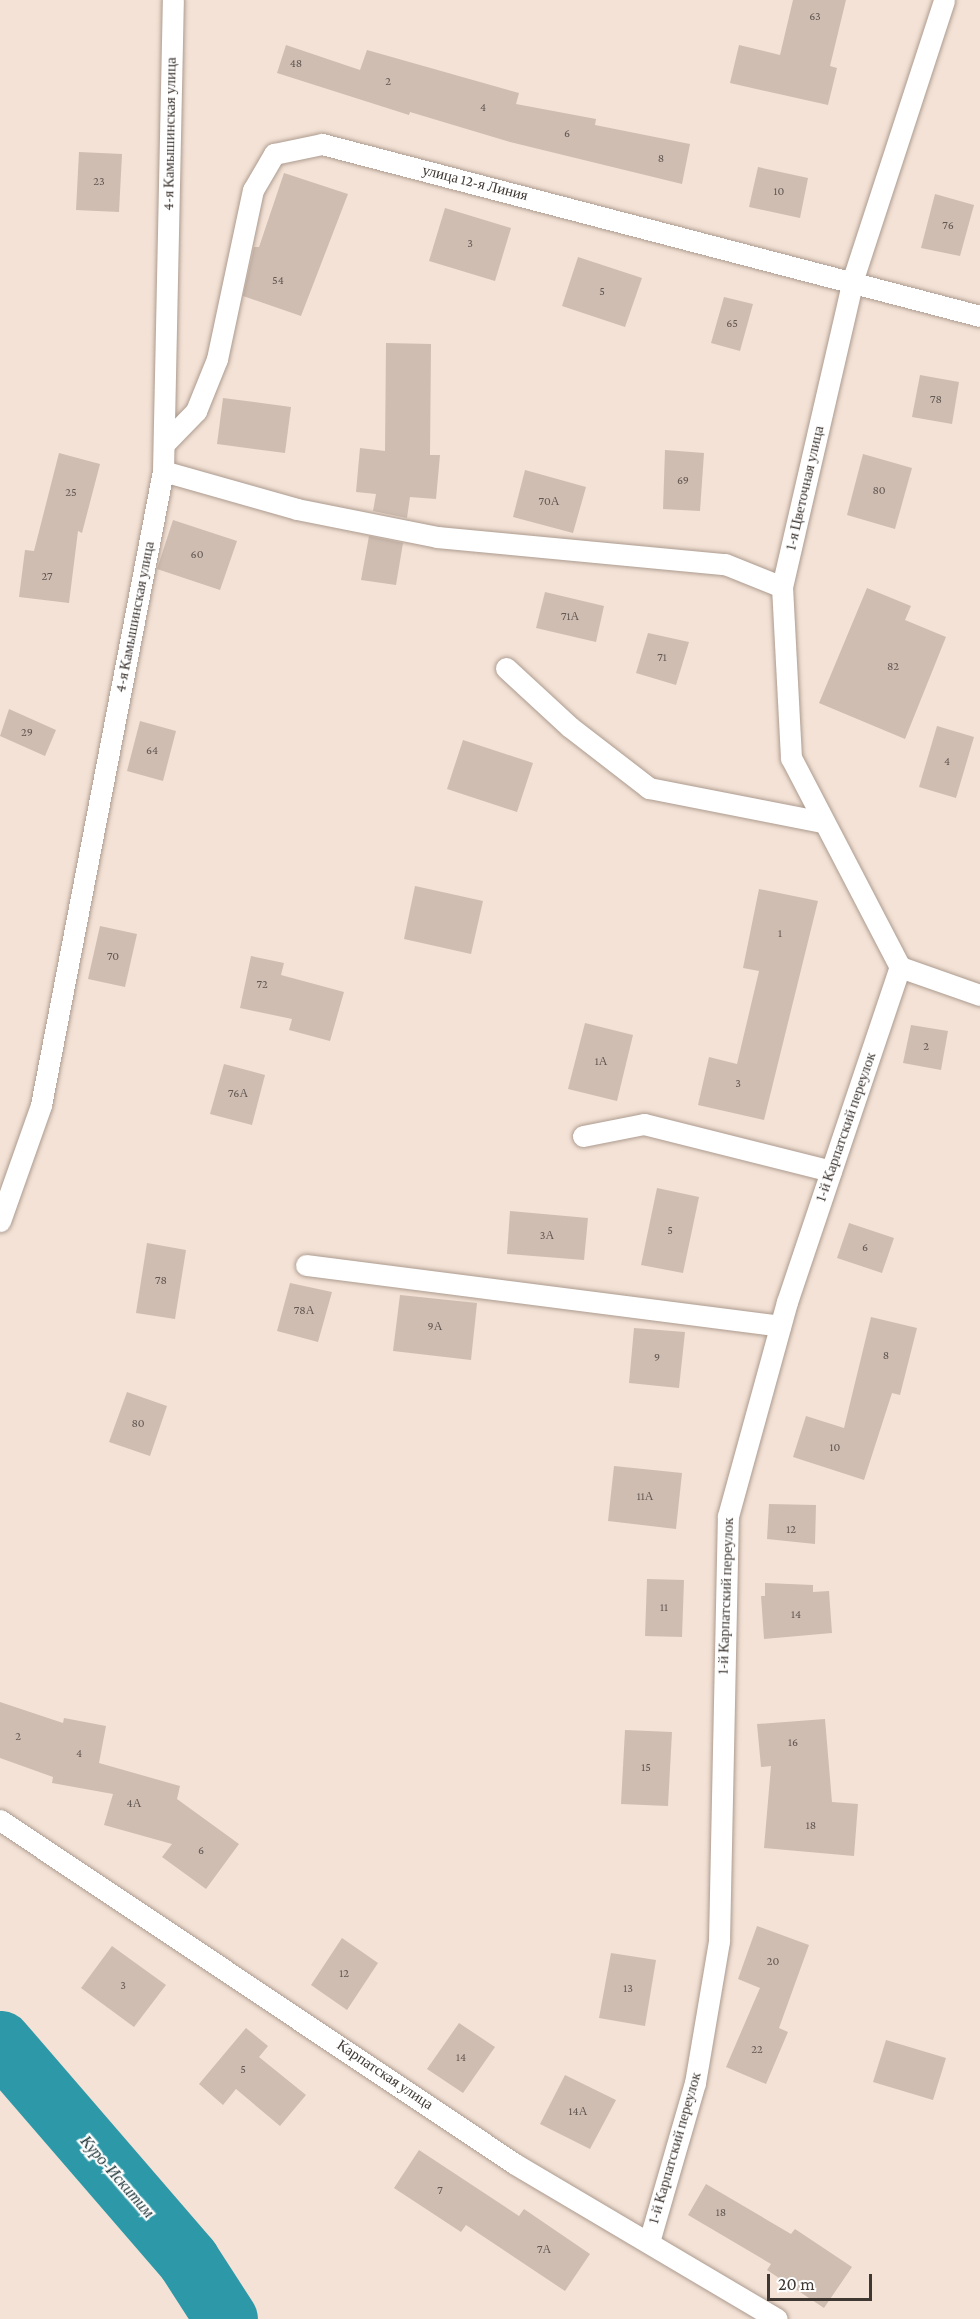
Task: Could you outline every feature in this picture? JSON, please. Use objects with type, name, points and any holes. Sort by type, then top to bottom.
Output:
[{"type":"lane","name":"4-я Камышинская улица","points":[[0,1221],[41,1105],[163,471],[172,0]]},
{"type":"lane","name":"1-я Цветочная улица","points":[[900,967],[822,822],[791,758],[782,587],[853,279],[944,0]]},
{"type":"lane","name":"улица 12-я Линия","points":[[165,442],[196,411],[216,359],[253,190],[274,154],[322,144],[853,279],[980,316]]},
{"type":"lane","points":[[163,471],[297,509],[437,537],[725,564],[782,587]]},
{"type":"lane","points":[[506,668],[570,726],[649,789],[822,822]]},
{"type":"lane","points":[[900,967],[980,995]]},
{"type":"lane","name":"1-й Карпатский переулок","points":[[649,2242],[695,2083],[719,1941],[728,1516],[780,1326],[900,967]]},
{"type":"lane","points":[[583,1136],[644,1124],[831,1171]]},
{"type":"lane","points":[[306,1265],[780,1326]]},
{"type":"lane","name":"Карпатская улица","points":[[0,1820],[515,2164],[777,2319]]},
{"type":"building","points":[[793,0],[846,0],[830,66],[837,68],[828,105],[730,83],[739,45],[780,55]]},
{"type":"building","points":[[286,45],[360,70],[367,50],[519,93],[516,104],[596,119],[595,125],[690,144],[682,184],[510,142],[410,112],[409,115],[277,73]]},
{"type":"building","points":[[79,152],[122,154],[119,212],[76,210]]},
{"type":"building","points":[[758,167],[808,178],[800,218],[749,207]]},
{"type":"building","points":[[284,173],[348,194],[301,316],[243,296],[254,247],[259,247]]},
{"type":"building","points":[[935,194],[974,205],[960,256],[921,248]]},
{"type":"building","points":[[445,208],[511,228],[495,281],[429,261]]},
{"type":"building","points":[[578,257],[642,278],[625,327],[562,306]]},
{"type":"building","points":[[724,297],[753,304],[740,351],[711,343]]},
{"type":"building","points":[[386,343],[431,344],[430,455],[440,455],[436,499],[410,497],[407,518],[373,511],[376,494],[356,492],[360,448],[385,451]]},
{"type":"building","points":[[920,375],[959,382],[952,424],[912,417]]},
{"type":"building","points":[[223,398],[291,407],[285,453],[217,444]]},
{"type":"building","points":[[665,450],[704,453],[700,511],[663,509]]},
{"type":"building","points":[[59,453],[100,464],[82,533],[78,531],[69,603],[19,597],[25,550],[34,551]]},
{"type":"building","points":[[863,454],[912,468],[895,529],[847,515]]},
{"type":"building","points":[[525,470],[586,487],[573,533],[513,517]]},
{"type":"building","points":[[173,520],[237,541],[220,590],[157,569]]},
{"type":"building","points":[[369,536],[403,543],[396,585],[361,580]]},
{"type":"building","points":[[867,588],[911,606],[905,620],[946,637],[905,739],[819,703]]},
{"type":"building","points":[[545,592],[604,606],[596,642],[536,628]]},
{"type":"building","points":[[648,633],[689,642],[676,685],[636,673]]},
{"type":"building","points":[[9,709],[56,730],[45,756],[0,736]]},
{"type":"building","points":[[140,721],[176,731],[163,781],[127,771]]},
{"type":"building","points":[[937,726],[974,737],[956,798],[919,787]]},
{"type":"building","points":[[463,740],[533,763],[517,812],[447,789]]},
{"type":"building","points":[[415,886],[483,901],[471,954],[404,939]]},
{"type":"building","points":[[759,889],[818,901],[764,1120],[698,1105],[709,1057],[737,1064],[759,971],[743,968]]},
{"type":"building","points":[[100,926],[137,934],[125,987],[88,979]]},
{"type":"building","points":[[251,956],[284,963],[281,975],[344,992],[330,1041],[289,1030],[292,1019],[240,1008]]},
{"type":"building","points":[[585,1023],[633,1035],[617,1101],[568,1089]]},
{"type":"building","points":[[911,1025],[948,1031],[941,1070],[903,1063]]},
{"type":"building","points":[[224,1064],[265,1075],[252,1125],[210,1114]]},
{"type":"building","points":[[657,1188],[699,1197],[683,1273],[641,1265]]},
{"type":"building","points":[[510,1211],[588,1218],[584,1260],[507,1254]]},
{"type":"building","points":[[849,1223],[894,1238],[882,1273],[837,1258]]},
{"type":"building","points":[[147,1243],[186,1250],[175,1319],[136,1313]]},
{"type":"building","points":[[290,1283],[332,1292],[318,1342],[277,1331]]},
{"type":"building","points":[[400,1295],[477,1303],[471,1360],[393,1351]]},
{"type":"building","points":[[871,1317],[917,1328],[900,1395],[892,1393],[864,1480],[793,1457],[806,1416],[844,1428]]},
{"type":"building","points":[[634,1328],[685,1332],[679,1388],[629,1383]]},
{"type":"building","points":[[127,1392],[167,1406],[150,1456],[109,1442]]},
{"type":"building","points":[[614,1466],[682,1473],[676,1529],[608,1521]]},
{"type":"building","points":[[769,1504],[816,1505],[815,1544],[767,1539]]},
{"type":"building","points":[[647,1579],[684,1580],[682,1637],[645,1636]]},
{"type":"building","points":[[765,1583],[813,1585],[813,1592],[829,1591],[832,1633],[764,1639],[761,1596],[765,1596]]},
{"type":"building","points":[[0,1702],[63,1723],[64,1718],[106,1726],[99,1763],[180,1786],[177,1799],[239,1844],[206,1889],[162,1857],[172,1844],[104,1825],[113,1794],[52,1783],[53,1777],[0,1758]]},
{"type":"building","points":[[825,1719],[832,1802],[858,1804],[854,1856],[764,1848],[771,1766],[761,1767],[757,1724]]},
{"type":"building","points":[[625,1730],[672,1732],[668,1806],[621,1804]]},
{"type":"building","points":[[757,1926],[809,1945],[779,2028],[788,2032],[766,2084],[726,2067],[760,1988],[738,1979]]},
{"type":"building","points":[[342,1938],[378,1963],[347,2010],[311,1985]]},
{"type":"building","points":[[112,1946],[166,1985],[134,2027],[81,1988]]},
{"type":"building","points":[[611,1953],[656,1960],[645,2026],[599,2018]]},
{"type":"building","points":[[459,2023],[495,2047],[463,2093],[427,2069]]},
{"type":"building","points":[[246,2028],[268,2046],[259,2057],[306,2095],[280,2126],[236,2089],[223,2105],[199,2084]]},
{"type":"building","points":[[886,2040],[946,2058],[933,2100],[873,2082]]},
{"type":"building","points":[[565,2075],[616,2100],[590,2149],[540,2124]]},
{"type":"building","points":[[419,2150],[519,2216],[524,2209],[590,2254],[565,2291],[466,2225],[461,2232],[394,2188]]},
{"type":"building","points":[[706,2184],[791,2234],[795,2229],[852,2267],[824,2308],[767,2270],[771,2264],[688,2215]]},
{"type":"waterway","name":"Куро-Искитим","points":[[0,2042],[188,2260],[226,2319]]}]
